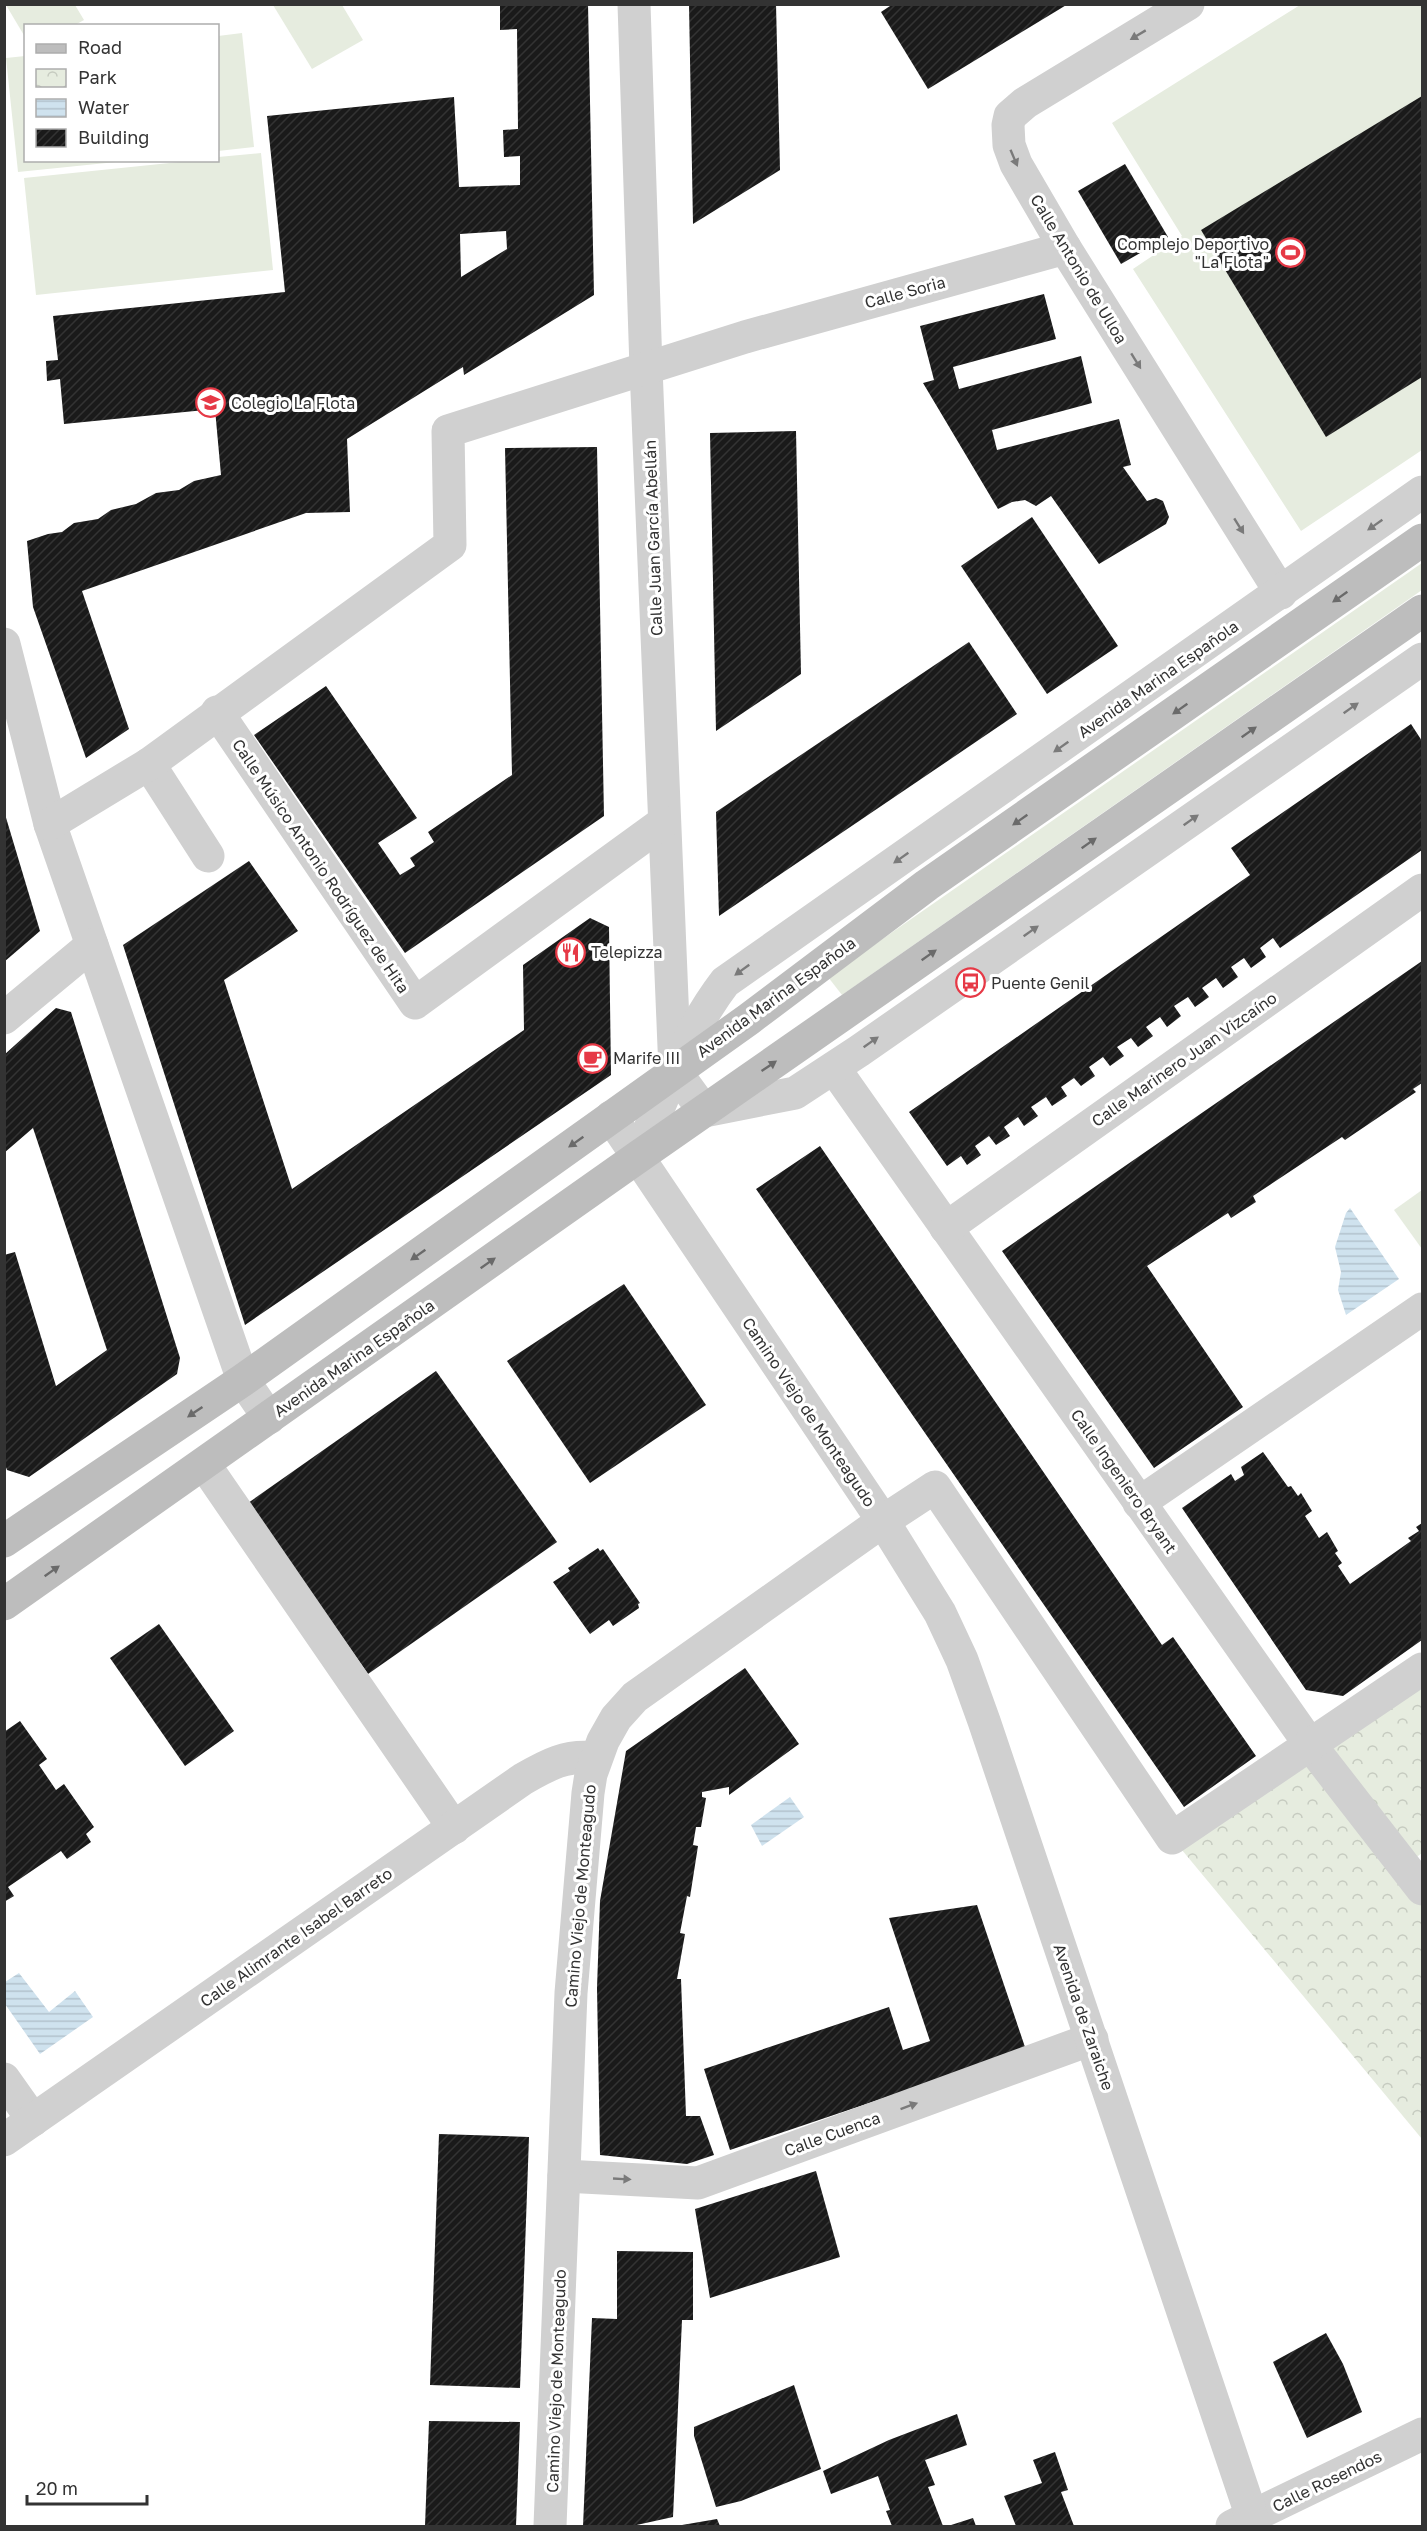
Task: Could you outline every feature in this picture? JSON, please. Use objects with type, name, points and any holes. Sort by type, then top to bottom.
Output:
[{"type":"main road","name":"Avenida Marina Española","points":[[675,1071],[749,1019],[927,885],[1422,540]]},
{"type":"main road","name":"Avenida Marina Española","points":[[4,1604],[638,1157],[1422,611]]},
{"type":"main road","points":[[4,1541],[243,1380],[675,1071]]},
{"type":"street","name":"Calle Juan García Abellán","points":[[634,4],[646,368],[675,1071]]},
{"type":"street","name":"Calle Antonio de Ulloa","points":[[1188,4],[1025,102],[1010,116],[1007,134],[1016,164],[1065,248],[1281,593]]},
{"type":"street","name":"Calle Soria","points":[[217,712],[450,544],[448,431],[745,337],[1065,248]]},
{"type":"street","name":"Avenida Marina Española","points":[[675,1071],[691,1034],[725,982],[1422,492]]},
{"type":"street","points":[[4,644],[50,825],[243,1380],[269,1418]]},
{"type":"street","name":"Avenida Marina Española","points":[[704,1111],[795,1093],[1422,659]]},
{"type":"street","name":"Calle Músico Antonio Rodríguez de Hita","points":[[217,712],[414,1003],[664,822]]},
{"type":"street","points":[[50,825],[149,764],[217,712]]},
{"type":"street","points":[[149,764],[208,855]]},
{"type":"street","points":[[821,914],[927,885]]},
{"type":"street","name":"Calle Marinero Juan Vizcaíno","points":[[946,1228],[1422,890]]},
{"type":"street","points":[[4,1018],[92,945]]},
{"type":"street","name":"Calle Ingeniero Bryant","points":[[834,1068],[1311,1746],[1422,1889]]},
{"type":"street","points":[[675,1071],[704,1111]]},
{"type":"street","points":[[638,1157],[675,1071]]},
{"type":"street","name":"Camino Viejo de Monteagudo","points":[[550,2526],[574,1942],[588,1793],[596,1758],[616,1718],[635,1697],[883,1521],[611,1118]]},
{"type":"street","points":[[1139,1503],[1422,1309]]},
{"type":"street","points":[[204,1464],[454,1828]]},
{"type":"street","points":[[883,1521],[935,1487],[1172,1839],[1422,1669]]},
{"type":"street","name":"Avenida de Zaraiche","points":[[883,1521],[940,1613],[962,1660],[1092,2039],[1246,2523]]},
{"type":"street","name":"Calle Alimrante Isabel Barreto","points":[[4,2140],[523,1779],[549,1764],[567,1758],[596,1758]]},
{"type":"street","name":"Calle Cuenca","points":[[564,2176],[698,2183],[1092,2039]]},
{"type":"street","points":[[4,2079],[33,2120]]},
{"type":"street","name":"Calle Rosendos","points":[[1246,2523],[1422,2434]]},
{"type":"green space","points":[[6,5],[75,5],[84,20],[77,24],[24,24],[24,35]]},
{"type":"green space","points":[[273,5],[342,5],[363,40],[312,69]]},
{"type":"green space","name":"Complejo Deportivo \"La Flota\"","points":[[1300,5],[1422,5],[1422,450],[1301,531],[1133,269],[1182,236],[1112,123]]},
{"type":"green space","points":[[242,33],[254,147],[219,151],[219,36]]},
{"type":"green space","points":[[24,56],[24,162],[116,162],[18,172],[6,58]]},
{"type":"green space","points":[[261,153],[273,270],[36,295],[24,178],[179,162],[219,162],[219,157]]},
{"type":"green space","points":[[1422,563],[1422,590],[842,995],[828,977]]},
{"type":"green space","points":[[1422,1190],[1422,1249],[1394,1210]]},
{"type":"green space","points":[[1422,1669],[1422,1853],[1406,1865],[1422,1889],[1422,2139],[1172,1838]]},
{"type":"water","points":[[1350,1208],[1399,1279],[1346,1315],[1338,1290],[1341,1272],[1335,1247],[1346,1213]]},
{"type":"water","points":[[790,1797],[804,1817],[762,1846],[751,1825]]},
{"type":"water","points":[[19,1973],[49,2012],[75,1991],[93,2017],[40,2054],[5,2004],[5,1982]]},
{"type":"building","points":[[500,4],[588,4],[594,295],[464,375],[463,367],[347,439],[350,512],[306,513],[82,591],[129,729],[86,758],[33,607],[27,541],[62,532],[74,523],[98,519],[111,510],[136,504],[156,493],[179,490],[194,481],[221,475],[215,409],[64,424],[60,379],[47,381],[46,361],[58,360],[53,316],[285,292],[267,116],[454,97],[459,187],[520,185],[520,156],[504,157],[503,130],[518,129],[517,29],[500,30]],"holes":[[[506,231],[507,249],[461,277],[460,234]]]},
{"type":"building","points":[[689,4],[776,4],[780,170],[693,224]]},
{"type":"building","points":[[893,4],[1068,4],[928,89],[881,12]]},
{"type":"building","points":[[1422,96],[1422,377],[1326,437],[1201,230]]},
{"type":"building","points":[[1125,164],[1168,237],[1121,264],[1078,191]]},
{"type":"building","points":[[1044,294],[1056,339],[953,367],[959,389],[1081,356],[1092,403],[992,430],[997,450],[1119,419],[1131,465],[1123,467],[1147,501],[1156,498],[1163,501],[1169,517],[1166,524],[1099,564],[1051,496],[1036,506],[1025,500],[1012,502],[998,509],[923,383],[934,380],[920,326]]},
{"type":"building","points":[[796,431],[801,674],[716,731],[710,433]]},
{"type":"building","points":[[597,447],[604,816],[405,953],[254,735],[326,686],[417,818],[378,843],[400,875],[415,866],[410,858],[434,842],[428,832],[512,775],[505,448]]},
{"type":"building","points":[[1032,517],[1118,646],[1047,694],[961,566]]},
{"type":"building","points":[[969,642],[1017,714],[719,916],[716,812]]},
{"type":"building","points":[[1411,724],[1422,741],[1422,850],[1280,948],[1273,938],[1260,948],[1266,957],[1251,968],[1244,958],[1231,967],[1238,977],[1223,988],[1216,978],[1202,988],[1209,997],[1195,1007],[1188,997],[1174,1006],[1181,1016],[1167,1027],[1160,1017],[1146,1027],[1153,1036],[1138,1047],[1131,1038],[1117,1047],[1124,1056],[1110,1066],[1103,1057],[1089,1067],[1095,1076],[1081,1086],[1074,1078],[1061,1087],[1067,1096],[1052,1106],[1046,1097],[1031,1107],[1038,1116],[1024,1126],[1018,1117],[1004,1127],[1010,1136],[996,1145],[989,1136],[975,1146],[981,1155],[967,1165],[961,1156],[947,1166],[909,1112],[1250,875],[1231,848]]},
{"type":"building","points":[[4,811],[40,931],[4,962]]},
{"type":"building","points":[[249,861],[298,931],[224,980],[292,1189],[524,1030],[523,965],[590,918],[609,927],[611,1075],[245,1325],[123,945]]},
{"type":"building","points":[[1422,961],[1422,1083],[1413,1089],[1416,1092],[1345,1140],[1342,1137],[1253,1196],[1256,1202],[1231,1218],[1228,1213],[1147,1266],[1243,1407],[1154,1468],[1002,1251]]},
{"type":"building","points":[[56,1008],[71,1012],[180,1358],[177,1374],[29,1477],[7,1470],[4,1462],[4,1255],[15,1252],[56,1386],[107,1350],[33,1128],[4,1153],[4,1055]]},
{"type":"building","points":[[820,1146],[1162,1645],[1173,1637],[1256,1756],[1184,1807],[756,1189]]},
{"type":"building","points":[[624,1284],[706,1405],[590,1483],[507,1361]]},
{"type":"building","points":[[436,1371],[557,1542],[368,1674],[248,1503]]},
{"type":"building","points":[[1263,1452],[1288,1487],[1291,1486],[1298,1496],[1301,1493],[1312,1511],[1305,1516],[1319,1538],[1327,1532],[1338,1551],[1335,1553],[1342,1563],[1338,1566],[1350,1584],[1411,1541],[1408,1538],[1419,1531],[1416,1527],[1422,1523],[1422,1640],[1343,1696],[1306,1690],[1182,1508],[1231,1474],[1235,1481],[1244,1475],[1241,1467]]},
{"type":"building","points":[[598,1548],[600,1551],[603,1549],[640,1603],[639,1608],[613,1626],[609,1620],[590,1634],[553,1582],[570,1571],[568,1568]]},
{"type":"building","points":[[159,1624],[234,1731],[185,1766],[110,1658]]},
{"type":"building","points":[[745,1668],[799,1744],[729,1795],[729,1787],[702,1792],[702,1797],[706,1798],[701,1827],[696,1827],[693,1845],[698,1846],[690,1897],[687,1896],[680,1933],[685,1934],[677,1979],[681,1979],[686,2116],[700,2116],[714,2155],[687,2164],[600,2155],[597,1988],[600,1901],[626,1751]]},
{"type":"building","points":[[20,1721],[47,1759],[39,1765],[56,1790],[64,1784],[94,1827],[86,1834],[91,1842],[67,1859],[61,1851],[8,1887],[14,1896],[4,1902],[4,1732]]},
{"type":"building","points":[[977,1905],[1026,2050],[730,2150],[704,2069],[889,2007],[903,2050],[930,2041],[889,1918]]},
{"type":"building","points":[[439,2134],[529,2137],[520,2388],[430,2385]]},
{"type":"building","points":[[816,2171],[840,2257],[710,2298],[695,2209]]},
{"type":"building","points":[[617,2251],[693,2252],[693,2320],[682,2320],[673,2517],[632,2526],[583,2526],[592,2318],[617,2319]]},
{"type":"building","points":[[1326,2333],[1343,2364],[1362,2412],[1307,2438],[1273,2362]]},
{"type":"building","points":[[794,2385],[821,2469],[741,2501],[716,2507],[694,2436],[694,2427]]},
{"type":"building","points":[[957,2414],[967,2445],[925,2460],[935,2485],[928,2487],[943,2526],[892,2526],[886,2511],[890,2510],[878,2476],[831,2494],[823,2471],[889,2440]]},
{"type":"building","points":[[429,2421],[520,2422],[516,2526],[425,2526]]},
{"type":"building","points":[[1055,2452],[1068,2490],[1061,2492],[1074,2526],[1016,2526],[1004,2496],[1042,2483],[1033,2460]]},
{"type":"building","points":[[973,2518],[976,2526],[948,2526]]},
{"type":"building","points":[[717,2519],[720,2526],[682,2525]]},
{"type":"place","name":"Complejo Deportivo \"La Flota\"","points":[[1290,253]]},
{"type":"place","name":"Colegio La Flota","points":[[210,403]]},
{"type":"place","name":"Telepizza","points":[[570,952]]},
{"type":"place","name":"Puente Genil","points":[[970,983]]},
{"type":"place","name":"Marife III","points":[[592,1058]]}]
